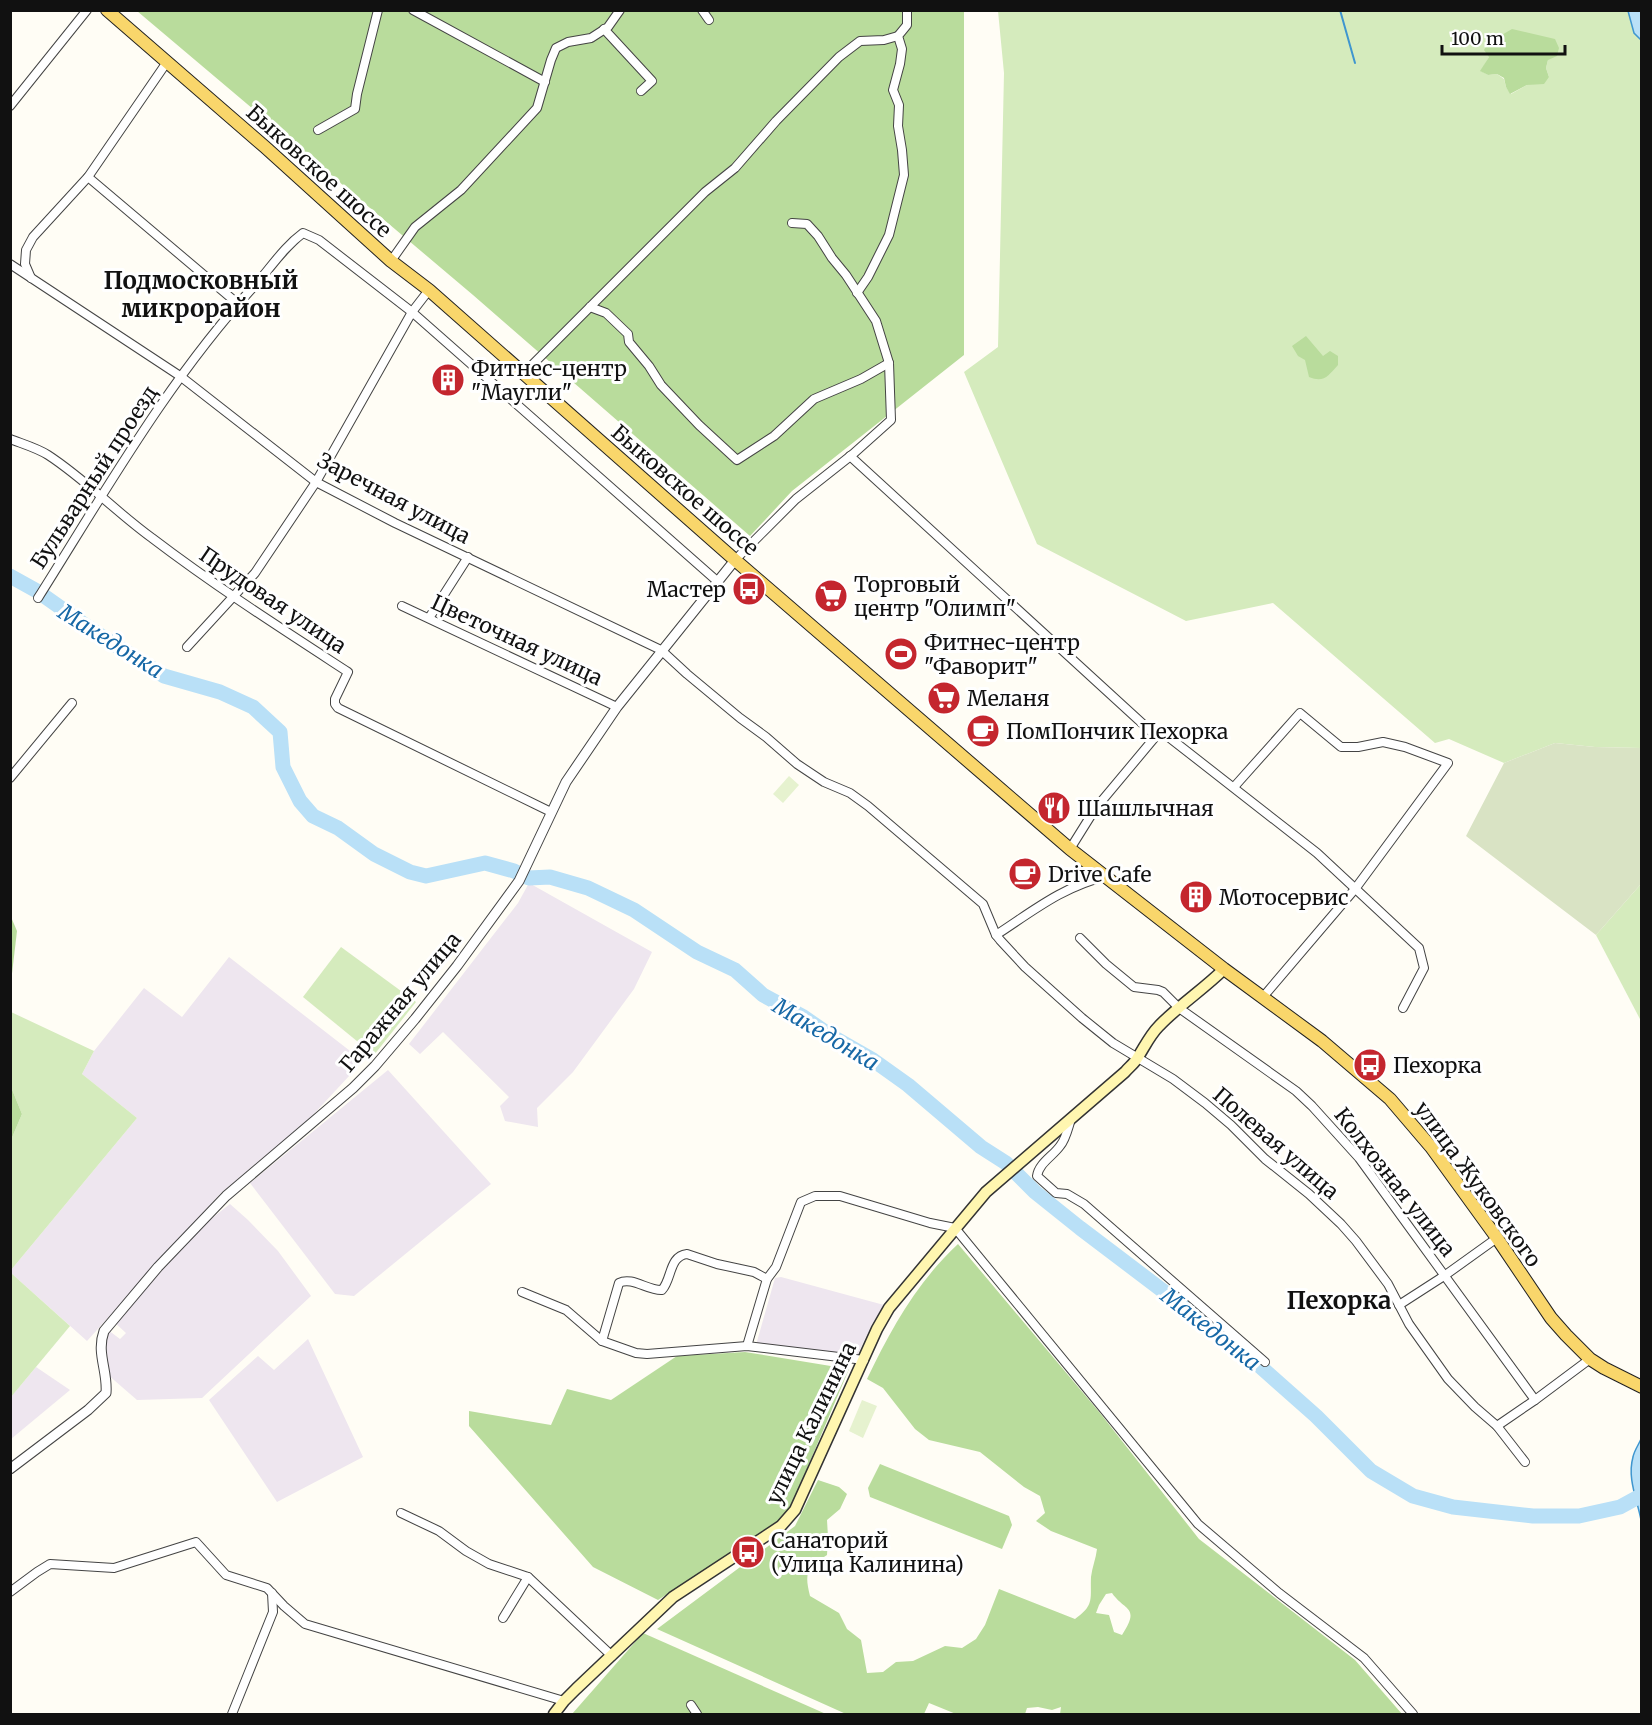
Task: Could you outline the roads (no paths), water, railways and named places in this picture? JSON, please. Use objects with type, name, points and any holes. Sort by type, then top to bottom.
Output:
[{"type":"main road","name":"Быковское шоссе","points":[[107,10],[735,560],[1105,877]]},
{"type":"main road","name":"улица Жуковского","points":[[1105,877],[1322,1041],[1390,1099],[1431,1147],[1551,1318],[1590,1359],[1641,1387]]},
{"type":"main road","name":"улица Калинина","points":[[554,1714],[564,1701],[673,1597],[781,1526],[795,1510],[889,1308],[987,1192],[1125,1072],[1137,1059],[1149,1037],[1224,969]]},
{"type":"street","points":[[10,106],[87,10]]},
{"type":"street","points":[[318,130],[355,109],[378,10]]},
{"type":"street","points":[[413,10],[545,82]]},
{"type":"street","points":[[391,261],[415,227],[461,190],[537,108],[556,48],[568,42],[591,38],[604,29],[620,10]]},
{"type":"street","points":[[702,10],[709,20]]},
{"type":"street","points":[[523,374],[705,192],[735,168],[776,121],[839,57],[860,41],[884,40],[898,36],[907,25],[907,10]]},
{"type":"street","points":[[604,29],[652,81],[641,91]]},
{"type":"street","points":[[857,293],[868,277],[889,235],[904,175],[897,126],[899,105],[893,90],[902,49],[898,36]]},
{"type":"street","points":[[31,279],[25,264],[26,250],[33,237],[87,177],[166,62]]},
{"type":"street","points":[[87,177],[237,303]]},
{"type":"street","points":[[735,560],[796,499],[891,420],[889,363],[876,321],[818,236],[807,224],[792,223]]},
{"type":"street","name":"Бульварный проезд","points":[[38,598],[180,376],[237,303],[292,241],[303,233],[319,240],[412,312]]},
{"type":"street","name":"Заречная улица","points":[[10,264],[180,376],[316,482],[395,523],[661,650],[797,764],[868,806],[961,885],[983,904],[996,935]]},
{"type":"street","points":[[187,647],[255,573],[316,482],[412,312],[429,290]]},
{"type":"street","points":[[590,307],[606,313],[628,334],[629,342],[661,385],[737,460],[774,436],[814,399],[861,379],[889,363]]},
{"type":"street","points":[[412,312],[717,581]]},
{"type":"street","name":"Прудовая улица","points":[[10,439],[47,454],[102,496],[129,521],[234,597],[348,672],[335,699],[338,708],[551,812]]},
{"type":"street","points":[[850,456],[1156,736]]},
{"type":"street","points":[[429,618],[468,557]]},
{"type":"street","name":"Гаражная улица","points":[[10,1469],[88,1410],[106,1393],[107,1380],[102,1363],[101,1340],[110,1322],[158,1267],[226,1196],[354,1088],[375,1066],[456,966],[522,877],[566,782],[617,706],[735,560]]},
{"type":"street","name":"Цветочная улица","points":[[402,606],[617,706]]},
{"type":"street","points":[[10,778],[72,703]]},
{"type":"street","points":[[1234,787],[1300,713],[1341,747],[1358,747],[1383,742],[1405,747],[1448,763],[1355,889],[1263,997]]},
{"type":"street","points":[[1071,849],[1095,809],[1156,736],[1160,733],[1166,735],[1317,853],[1419,948],[1424,968],[1402,1008]]},
{"type":"street","points":[[996,935],[1064,891],[1090,880],[1105,877]]},
{"type":"street","name":"Полевая улица","points":[[996,935],[1025,967],[1113,1043],[1173,1079],[1205,1103],[1232,1125],[1266,1159],[1309,1194],[1356,1241],[1388,1284],[1409,1324],[1448,1379],[1497,1426],[1525,1462]]},
{"type":"street","name":"Колхозная улица","points":[[1080,938],[1134,987],[1163,992],[1179,1008],[1296,1091],[1312,1106],[1359,1158],[1535,1400]]},
{"type":"street","points":[[1071,1119],[1060,1147],[1051,1154],[1037,1172],[1037,1176],[1056,1193],[1067,1194],[1084,1204],[1265,1362]]},
{"type":"street","points":[[747,1346],[767,1279],[776,1267],[801,1202],[815,1196],[840,1196],[930,1223],[955,1228],[1198,1524],[1279,1593],[1364,1658],[1413,1714]]},
{"type":"street","points":[[1399,1305],[1497,1238]]},
{"type":"street","points":[[602,1341],[620,1283],[627,1280],[655,1290],[662,1290],[666,1286],[674,1262],[682,1254],[754,1272],[767,1279]]},
{"type":"street","points":[[522,1292],[566,1310],[602,1341],[636,1353],[747,1346],[864,1360]]},
{"type":"street","points":[[1497,1426],[1590,1359]]},
{"type":"street","points":[[400,1513],[439,1531],[466,1551],[489,1564],[528,1577],[612,1656]]},
{"type":"street","points":[[10,1592],[50,1564],[114,1569],[196,1542],[226,1575],[267,1588],[305,1624],[564,1701]]},
{"type":"street","points":[[503,1618],[528,1577]]},
{"type":"street","points":[[232,1714],[273,1612],[272,1593]]},
{"type":"street","points":[[691,1705],[697,1714]]},
{"type":"water","points":[[1628,11],[1641,11],[1641,40],[1634,33]]},
{"type":"water","points":[[1641,1439],[1641,1520],[1633,1488],[1631,1465]]},
{"type":"waterway","points":[[1340,10],[1355,63]]},
{"type":"waterway","name":"Македонка","points":[[10,576],[37,591],[95,632],[164,676],[220,692],[253,707],[280,732],[283,767],[300,801],[313,816],[338,828],[374,854],[410,872],[426,876],[485,863],[529,878],[550,877],[588,888],[634,910],[697,952],[735,970],[763,995],[873,1060],[908,1085],[981,1147],[1006,1163],[1035,1192],[1080,1228],[1245,1353],[1316,1416],[1371,1471],[1413,1496],[1453,1507],[1533,1516],[1579,1516],[1620,1507],[1642,1495]]},
{"type":"place","name":"Фитнес-центр \"Маугли\"","points":[[448,380]]},
{"type":"place","name":"Мастер","points":[[749,589]]},
{"type":"place","name":"Торговый центр \"Олимп\"","points":[[831,596]]},
{"type":"place","name":"Фитнес-центр \"Фаворит\"","points":[[901,654]]},
{"type":"place","name":"Меланя","points":[[944,698]]},
{"type":"place","name":"ПомПончик Пехорка","points":[[983,731]]},
{"type":"place","name":"Шашлычная","points":[[1054,808]]},
{"type":"place","name":"Drive Cafe","points":[[1025,874]]},
{"type":"place","name":"Мотосервис","points":[[1196,897]]},
{"type":"place","name":"Пехорка","points":[[1370,1065]]},
{"type":"place","name":"Санаторий (Улица Калинина)","points":[[748,1552]]},
{"type":"district","name":"Подмосковный микрорайон","points":[[201,294]]},
{"type":"district","name":"Пехорка","points":[[1339,1300]]}]
